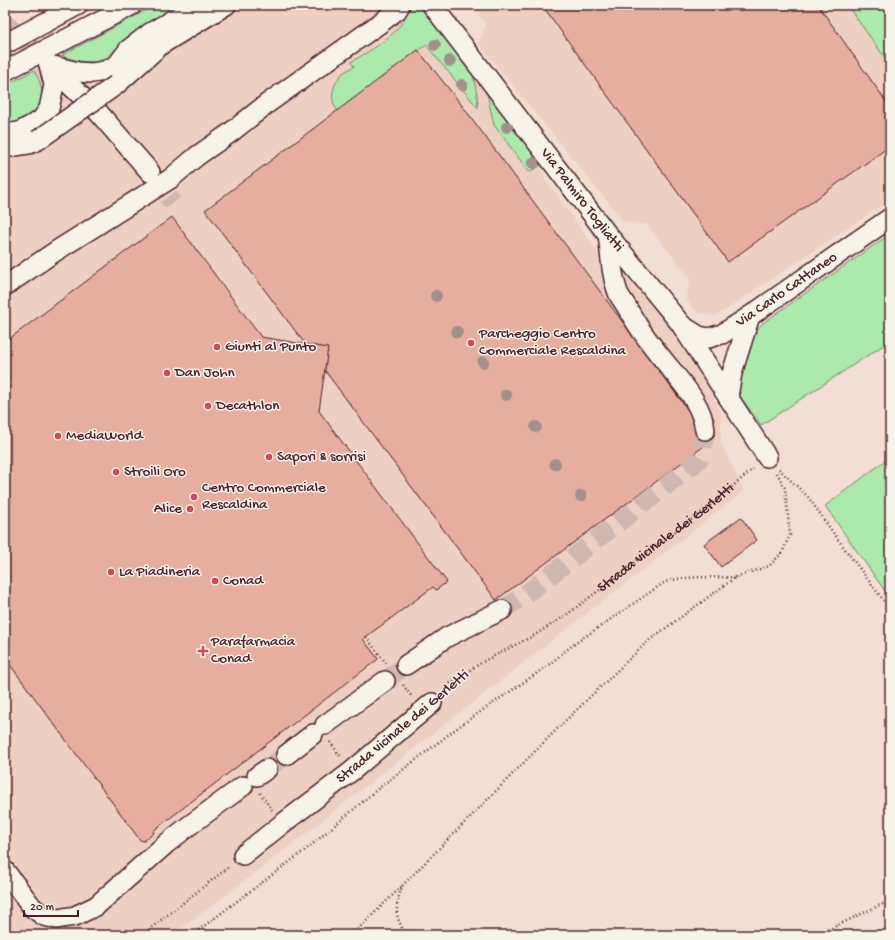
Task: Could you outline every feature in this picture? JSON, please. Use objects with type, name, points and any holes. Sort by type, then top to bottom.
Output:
[{"type":"street","points":[[5,44],[78,5]]},
{"type":"street","points":[[5,71],[132,5]]},
{"type":"street","points":[[47,63],[78,72],[92,74],[104,71],[117,65],[129,49],[150,33],[198,5]]},
{"type":"street","points":[[5,148],[29,144],[38,140],[116,85],[162,44],[226,5]]},
{"type":"street","points":[[5,286],[56,251],[170,179],[197,156],[379,24],[397,10],[400,5]]},
{"type":"street","name":"Via Palmiro Togliatti","points":[[432,5],[608,235],[680,324],[768,457]]},
{"type":"street","points":[[5,134],[19,132],[41,120],[49,109],[54,85],[47,63]]},
{"type":"street","points":[[47,63],[98,112],[150,172]]},
{"type":"street","name":"Via Carlo Cattaneo","points":[[680,324],[699,336],[709,338],[722,334],[890,218]]},
{"type":"street","points":[[608,235],[614,278],[620,295],[637,325],[690,392],[704,421],[705,430]]},
{"type":"street","points":[[728,397],[732,373],[750,316]]},
{"type":"street","points":[[406,665],[447,637],[502,610]]},
{"type":"street","points":[[286,754],[385,681]]},
{"type":"street","name":"Strada vicinale dei Gerletti","points":[[243,855],[352,771],[432,703]]},
{"type":"street","points":[[5,871],[33,908],[44,916],[57,918],[75,916],[96,906],[166,844],[256,777]]},
{"type":"path","points":[[192,935],[308,848],[374,792],[461,725],[540,671],[570,647],[665,582],[682,578],[736,577],[769,566],[782,553],[790,534],[784,488],[768,457]]},
{"type":"path","points":[[768,457],[808,497],[890,609]]},
{"type":"path","name":"Strada vicinale dei Gerletti","points":[[432,703],[448,685],[470,670],[486,660],[533,636],[565,616],[706,509],[768,457]]},
{"type":"path","points":[[352,935],[564,722],[648,641],[736,577]]},
{"type":"path","points":[[142,935],[243,855]]},
{"type":"path","points":[[402,886],[396,909],[401,926],[406,935]]},
{"type":"path","points":[[817,935],[890,901]]},
{"type":"shaded area","points":[[156,5],[422,5],[536,153],[544,177],[599,254],[644,294],[678,338],[716,399],[721,418],[721,444],[744,491],[259,870],[173,935],[5,935],[5,86]]},
{"type":"shaded area","points":[[471,5],[847,5],[890,65],[890,200],[716,316],[698,313],[686,300],[690,278],[646,224],[624,222],[479,44],[486,24]]},
{"type":"green space","points":[[156,5],[180,5],[130,35],[104,59],[92,62],[81,61],[70,59],[62,55]]},
{"type":"green space","points":[[409,5],[422,5],[472,69],[478,108],[426,45],[338,111],[333,102],[333,92],[334,87],[340,77],[343,73],[354,66],[351,62],[374,48],[395,31],[405,17]]},
{"type":"green space","points":[[847,5],[890,5],[890,65]]},
{"type":"green space","points":[[34,70],[42,89],[39,107],[26,119],[15,123],[5,124],[5,86]]},
{"type":"green space","points":[[485,88],[536,153],[540,166],[529,172],[494,125]]},
{"type":"green space","points":[[890,234],[890,341],[761,425],[741,398],[738,383],[752,335],[763,323]]},
{"type":"green space","points":[[890,457],[890,598],[825,506]]},
{"type":"building","points":[[542,5],[818,5],[890,107],[890,146],[728,262]]},
{"type":"building","name":"Parcheggio Centro Commerciale Rescaldina","points":[[418,50],[464,108],[711,441],[496,600],[205,210]]},
{"type":"building","name":"Centro Commerciale Rescaldina","points":[[172,217],[261,337],[328,348],[319,411],[447,582],[436,590],[433,587],[363,639],[378,659],[153,831],[154,833],[144,841],[140,840],[5,658],[5,342]]},
{"type":"building","points":[[741,517],[757,540],[721,567],[704,544]]},
{"type":"tunnel","points":[[5,23],[46,62]]},
{"type":"tunnel","points":[[151,173],[173,203]]},
{"type":"tunnel","points":[[502,610],[522,597],[693,465],[702,454],[705,430]]},
{"type":"tunnel","points":[[385,681],[406,665]]},
{"type":"tunnel","points":[[267,769],[286,755]]},
{"type":"place","name":"Parcheggio Centro Commerciale Rescaldina","points":[[471,343]]},
{"type":"place","name":"Giunti al Punto","points":[[217,347]]},
{"type":"place","name":"Dan John","points":[[167,373]]},
{"type":"place","name":"Decathlon","points":[[208,406]]},
{"type":"place","name":"MediaWorld","points":[[58,436]]},
{"type":"place","name":"Sapori & sorrisi","points":[[269,457]]},
{"type":"place","name":"Stroili Oro","points":[[116,472]]},
{"type":"place","name":"Centro Commerciale Rescaldina","points":[[194,497]]},
{"type":"place","name":"Alice","points":[[190,509]]},
{"type":"place","name":"La Piadineria","points":[[111,572]]},
{"type":"place","name":"Conad","points":[[215,581]]},
{"type":"place","name":"Parafarmacia Conad","points":[[203,651]]}]
